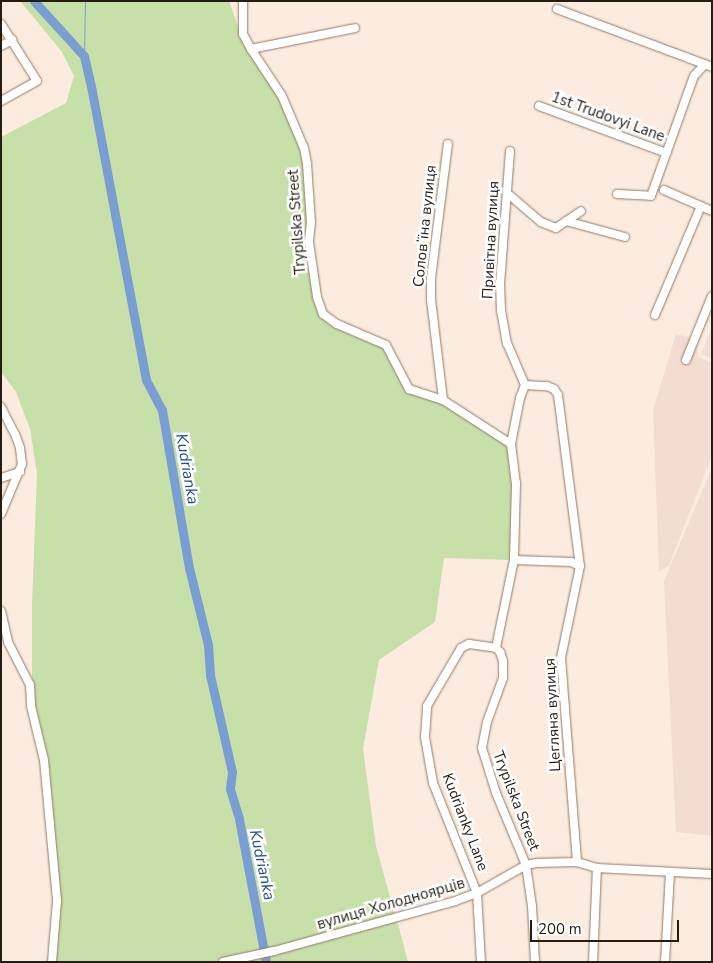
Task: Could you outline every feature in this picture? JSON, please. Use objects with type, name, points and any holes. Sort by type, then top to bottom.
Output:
[{"type":"street","name":"Trypilska Street","points":[[243,1],[244,34],[251,49],[282,96],[304,148],[311,222],[309,242],[317,297],[324,314],[337,324],[382,342],[409,389],[443,400],[511,444],[516,483],[514,560],[496,648],[500,652],[503,678],[487,722],[482,748],[496,793],[526,866],[532,906],[535,962]]},
{"type":"street","points":[[558,9],[708,65]]},
{"type":"street","points":[[1,24],[35,76],[36,83],[1,101]]},
{"type":"street","points":[[251,49],[355,28]]},
{"type":"street","points":[[1,46],[12,40]]},
{"type":"street","points":[[617,194],[651,196],[694,76],[708,65]]},
{"type":"street","name":"1st Trudovyi Lane","points":[[539,106],[667,153]]},
{"type":"street","name":"Соловʼїна вулиця","points":[[443,400],[431,300],[431,278],[448,144]]},
{"type":"street","name":"Привітна вулиця","points":[[510,151],[501,310],[507,343],[526,385]]},
{"type":"street","points":[[664,190],[712,210]]},
{"type":"street","points":[[507,193],[541,222],[556,228],[581,211]]},
{"type":"street","points":[[655,315],[701,206]]},
{"type":"street","points":[[566,221],[625,237]]},
{"type":"street","points":[[686,360],[712,296]]},
{"type":"street","points":[[511,444],[520,398],[526,385]]},
{"type":"street","name":"Цегляна вулиця","points":[[526,385],[547,386],[554,389],[558,395],[580,566],[561,658],[577,862]]},
{"type":"street","points":[[1,407],[20,448],[22,464],[1,514]]},
{"type":"street","points":[[1,478],[20,472]]},
{"type":"street","points":[[514,560],[571,562],[580,566]]},
{"type":"street","points":[[1,611],[5,643],[30,685],[31,706],[44,760],[57,893],[52,962]]},
{"type":"street","name":"Kudrianky Lane","points":[[481,962],[477,893],[433,783],[425,737],[427,706],[461,648],[469,644],[496,648]]},
{"type":"street","name":"вулиця Холодноярців","points":[[223,962],[274,951],[456,902],[477,893],[526,866],[550,862],[577,862],[597,868],[712,874]]},
{"type":"street","points":[[593,962],[597,868]]},
{"type":"street","points":[[665,962],[670,872]]},
{"type":"shaded area","points":[[712,327],[712,358],[701,354]]},
{"type":"shaded area","points":[[676,334],[696,339],[698,357],[712,363],[712,456],[669,565],[659,572],[653,410]]},
{"type":"shaded area","points":[[712,468],[712,836],[676,832],[664,581]]},
{"type":"green space","points":[[20,1],[229,1],[241,35],[280,97],[301,148],[322,315],[384,347],[407,390],[442,402],[509,445],[514,483],[512,560],[444,558],[435,622],[379,660],[363,749],[376,846],[395,915],[273,948],[211,962],[54,962],[59,901],[32,684],[32,605],[37,473],[30,429],[16,392],[1,372],[1,137],[66,103],[74,76],[62,52]]},
{"type":"green space","points":[[397,920],[408,962],[235,962]]},
{"type":"waterway","name":"Kudrianka","points":[[34,1],[84,56],[146,380],[162,410],[189,568],[208,645],[210,675],[232,772],[230,789],[239,819],[266,962]]},
{"type":"waterway","points":[[84,56],[85,1]]}]
